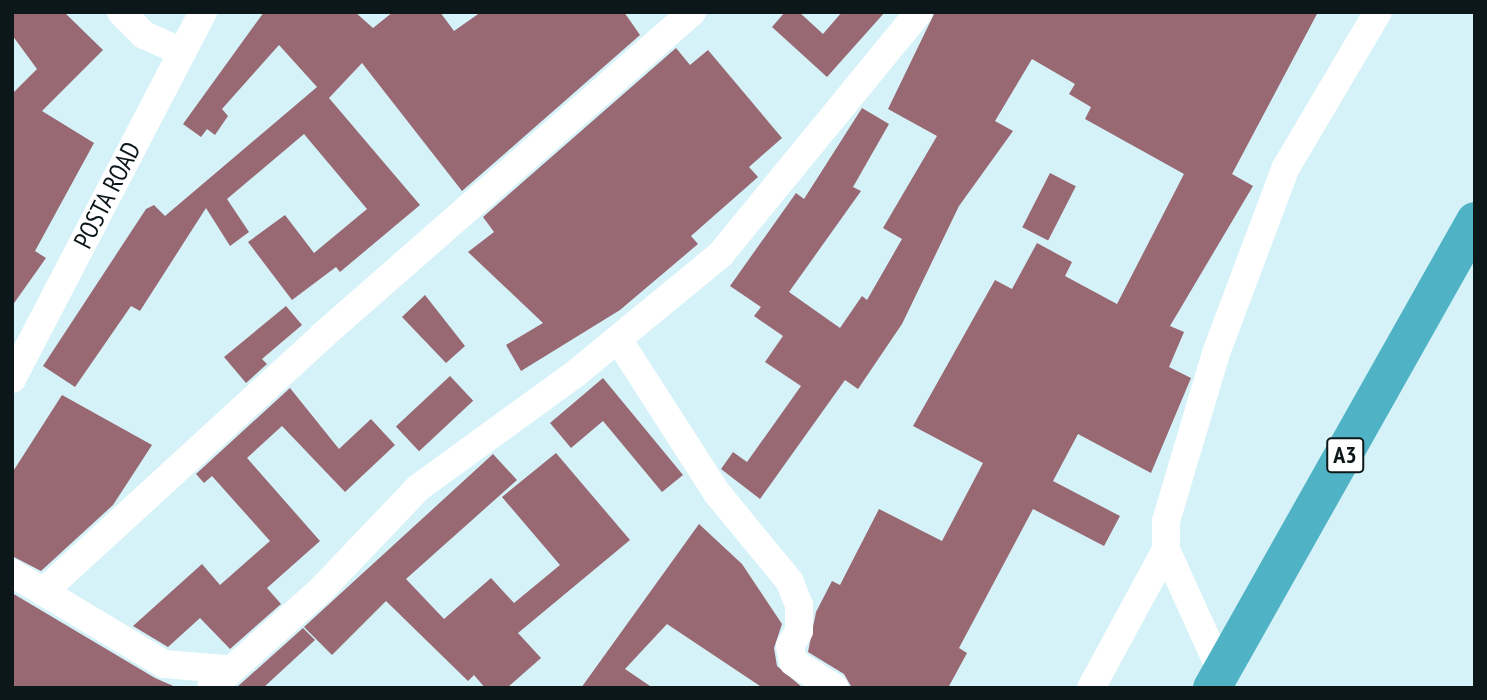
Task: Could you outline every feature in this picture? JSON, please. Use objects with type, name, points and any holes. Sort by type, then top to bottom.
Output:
[{"type":"highway","name":"A3","points":[[1217,679],[1475,221]]},
{"type":"street","points":[[121,12],[144,34],[180,51]]},
{"type":"street","name":"POSTA ROAD","points":[[12,379],[180,51],[203,12]]},
{"type":"street","points":[[43,592],[322,336],[692,12]]},
{"type":"street","points":[[12,573],[164,664],[218,679],[320,591],[418,488],[618,339],[720,255],[919,12]]},
{"type":"street","points":[[1217,679],[1166,550],[1166,521],[1216,353],[1285,169],[1378,12]]},
{"type":"street","points":[[618,339],[717,493],[790,582],[799,605],[799,631],[789,646],[793,662],[835,688]]},
{"type":"street","points":[[1091,688],[1166,550]]},
{"type":"building","points":[[12,12],[64,12],[103,50],[42,111],[94,143],[35,251],[46,258],[12,306],[12,94],[37,69],[12,35]]},
{"type":"building","points":[[264,12],[355,12],[373,28],[393,12],[440,12],[454,31],[481,12],[624,12],[640,35],[462,191],[362,63],[329,98],[420,205],[340,272],[336,267],[292,300],[248,242],[285,215],[314,253],[367,209],[304,134],[227,199],[249,232],[230,246],[206,208],[140,311],[131,306],[75,387],[43,366],[146,209],[154,205],[165,216],[317,87],[279,45],[222,109],[228,116],[215,135],[207,129],[201,137],[183,124]]},
{"type":"building","points":[[785,12],[799,12],[823,34],[842,12],[885,12],[827,77],[772,27]]},
{"type":"building","points":[[935,12],[1318,12],[1232,174],[1253,186],[1170,326],[1184,332],[1169,367],[1191,378],[1151,473],[1078,434],[1053,481],[1120,516],[1104,546],[1033,509],[959,648],[967,653],[948,688],[852,688],[844,674],[808,652],[816,612],[832,581],[840,585],[879,509],[942,541],[983,463],[913,426],[995,280],[1012,289],[1037,243],[1072,262],[1065,276],[1117,304],[1184,174],[1085,119],[1091,107],[1069,94],[1075,84],[1032,59],[995,121],[1013,131],[959,206],[902,324],[858,389],[845,380],[760,499],[721,469],[733,452],[747,462],[801,386],[765,362],[783,336],[754,316],[761,307],[730,286],[796,193],[804,199],[862,108],[889,124],[853,187],[861,191],[789,292],[840,328],[862,296],[867,300],[902,239],[883,228],[937,136],[888,109]]},
{"type":"building","points":[[676,48],[690,65],[708,50],[782,138],[749,167],[758,177],[691,236],[698,244],[620,310],[521,371],[506,345],[543,323],[468,252],[494,232],[483,217]]},
{"type":"building","points":[[1050,173],[1076,186],[1048,241],[1022,227]]},
{"type":"building","points":[[425,295],[465,346],[446,363],[402,317]]},
{"type":"building","points":[[286,306],[302,325],[262,359],[267,364],[246,383],[224,357]]},
{"type":"building","points":[[450,376],[473,401],[419,451],[396,426]]},
{"type":"building","points":[[603,378],[683,475],[662,492],[603,421],[571,448],[550,423]]},
{"type":"building","points":[[290,388],[339,449],[371,419],[395,445],[345,492],[282,426],[247,458],[320,541],[267,588],[281,604],[230,649],[200,618],[168,647],[133,626],[202,564],[220,585],[270,541],[212,476],[204,483],[196,474]]},
{"type":"building","points":[[62,395],[152,445],[113,505],[41,571],[12,556],[12,473]]},
{"type":"building","points":[[556,453],[630,540],[518,633],[541,658],[507,688],[485,688],[474,675],[468,681],[386,601],[332,655],[304,627],[493,454],[517,480],[406,579],[444,619],[491,578],[514,603],[560,565],[502,497]]},
{"type":"building","points":[[699,524],[742,564],[782,624],[774,648],[777,666],[803,688],[763,688],[667,624],[625,669],[653,688],[581,688]]},
{"type":"building","points":[[12,593],[155,678],[178,688],[12,688]]},
{"type":"building","points":[[303,628],[315,640],[263,688],[236,688]]}]
